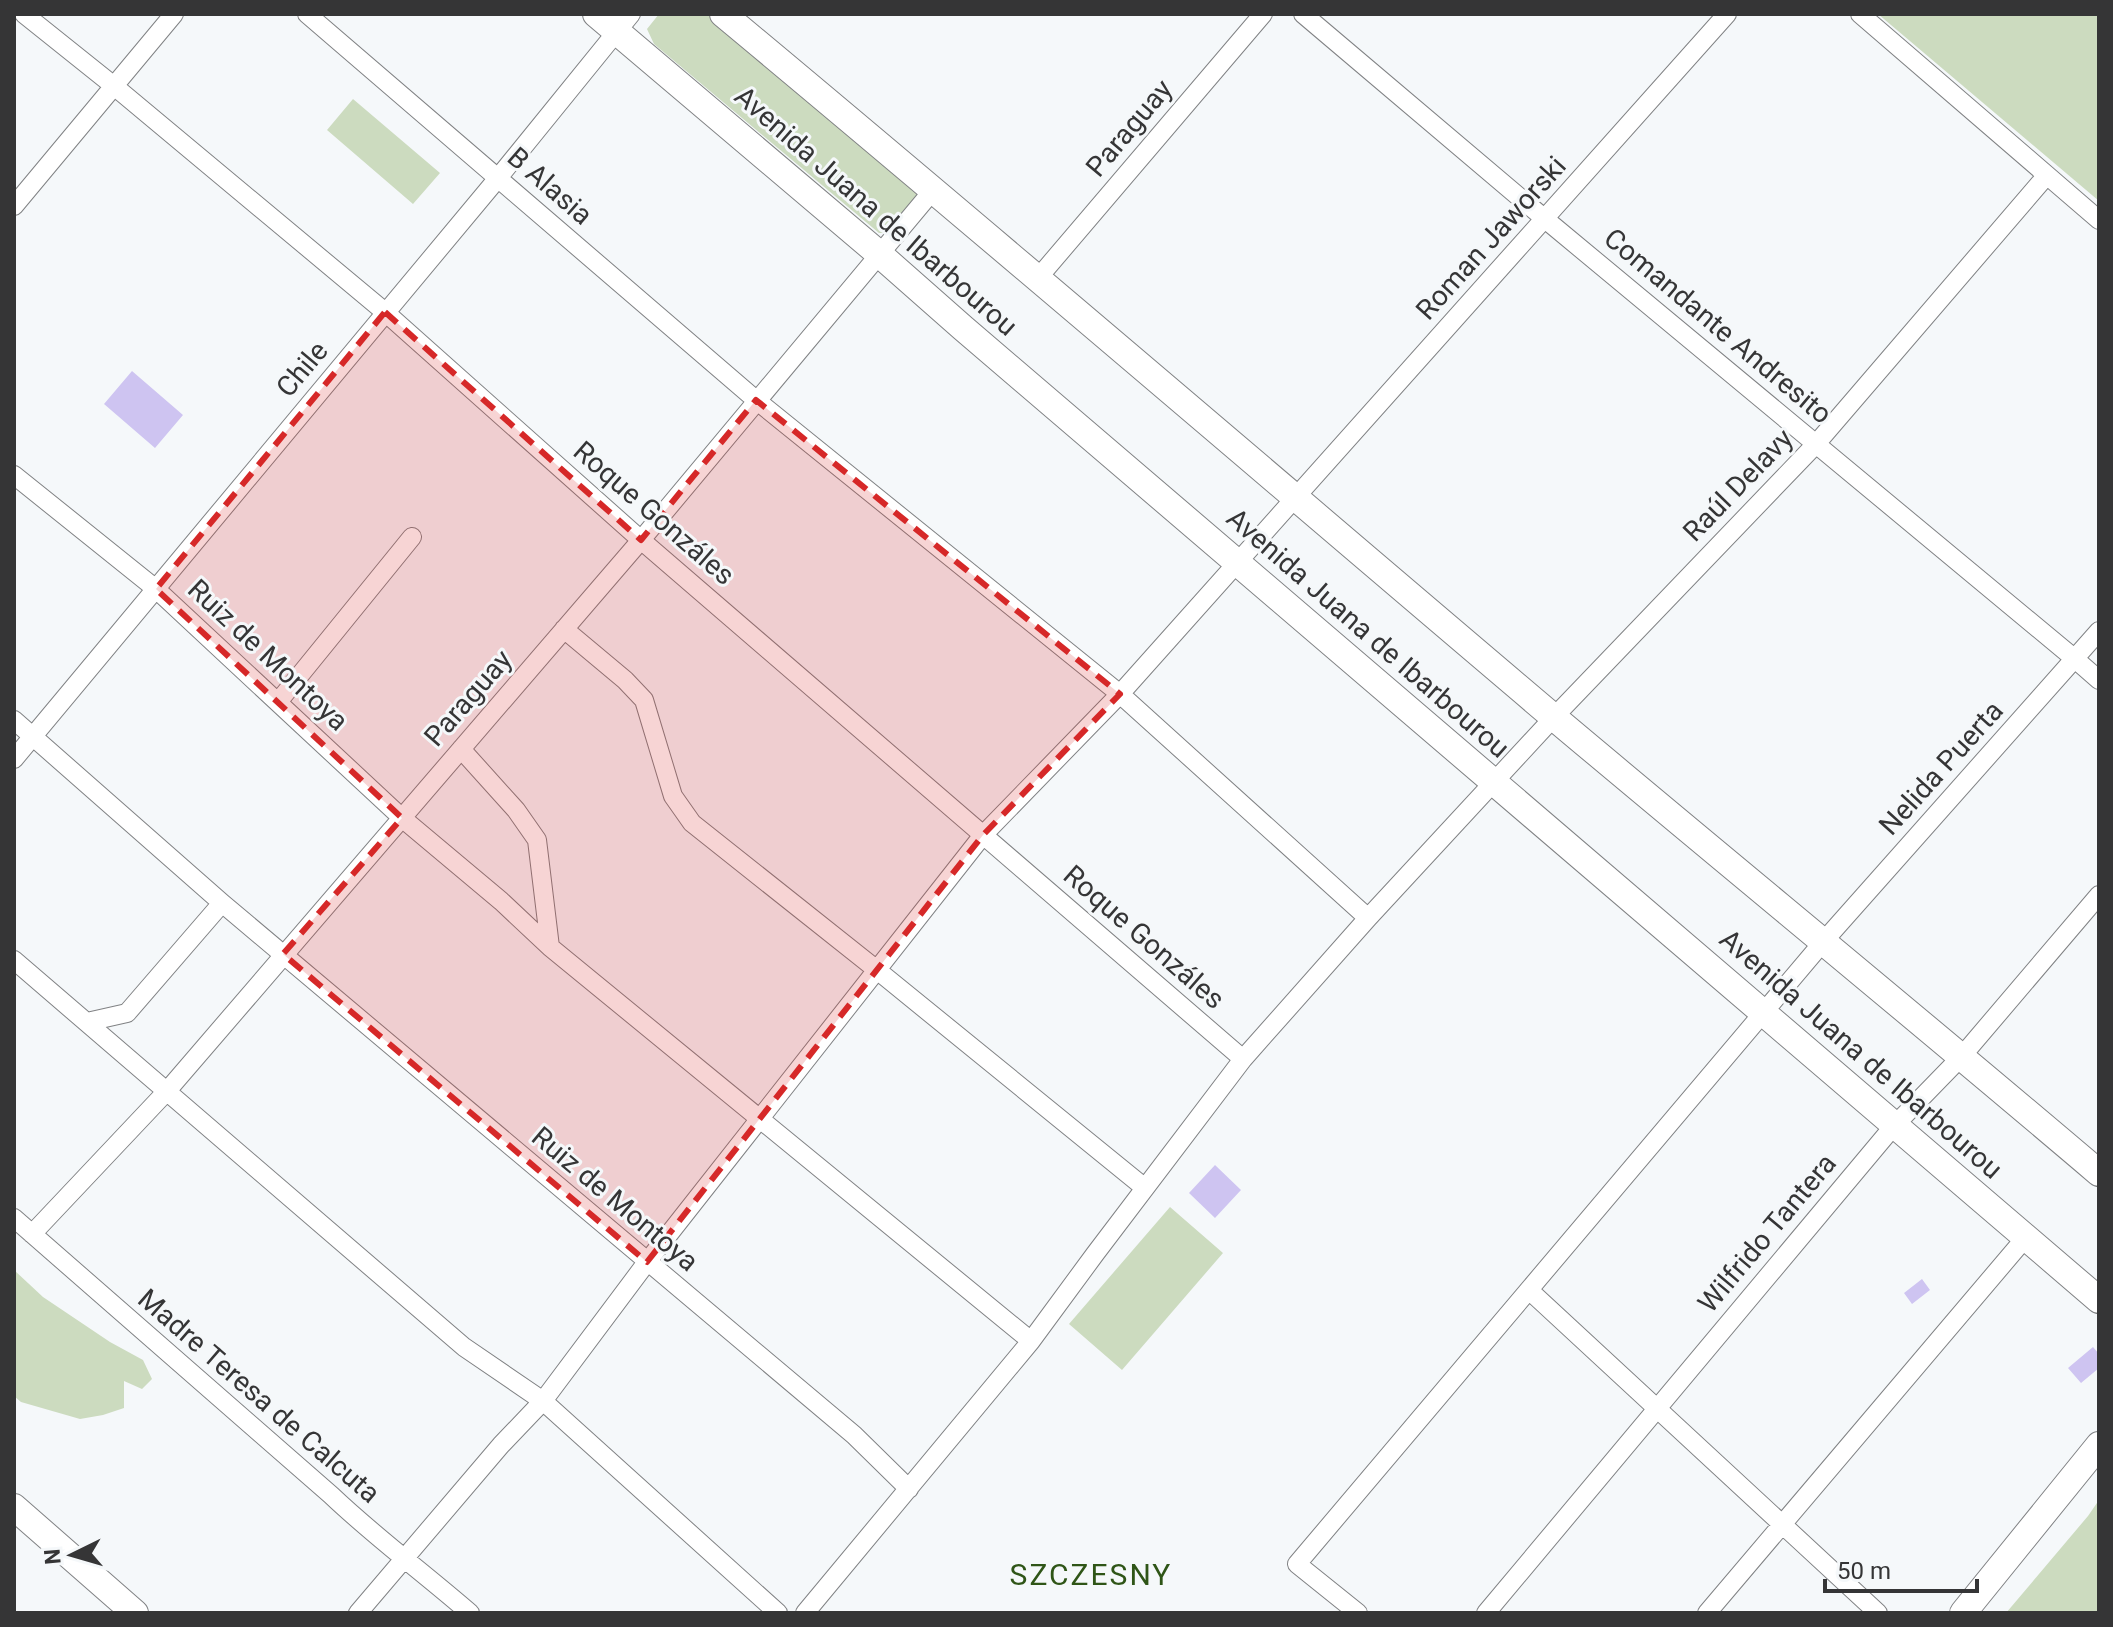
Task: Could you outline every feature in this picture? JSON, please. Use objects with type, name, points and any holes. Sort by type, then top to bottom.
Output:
[{"type":"main road","name":"Avenida Juana de Ibarbourou","points":[[596,14],[624,23],[878,253],[2099,1300]]},
{"type":"main road","name":"Avenida Juana de Ibarbourou","points":[[723,14],[2099,1173]]},
{"type":"main road","points":[[1963,1613],[2099,1445]]},
{"type":"main road","points":[[14,1507],[135,1613]]},
{"type":"street","name":"Roque Gonzáles","points":[[24,14],[385,312],[641,540],[1243,1059]]},
{"type":"street","points":[[14,206],[174,14]]},
{"type":"street","name":"B Alasia","points":[[307,14],[756,400],[1120,694],[1368,918]]},
{"type":"street","name":"Paraguay","points":[[1038,278],[1263,14]]},
{"type":"street","name":"Comandante Andresito","points":[[1303,14],[2099,680]]},
{"type":"street","name":"Roman Jaworski","points":[[358,1613],[501,1445],[543,1401],[647,1262],[983,835],[1120,694],[1239,564],[1727,14]]},
{"type":"street","points":[[1860,14],[2099,220]]},
{"type":"street","name":"Chile","points":[[14,759],[624,23]]},
{"type":"street","name":"Raúl Delavy","points":[[1031,1341],[1243,1059],[1554,717],[1816,444],[2047,175]]},
{"type":"street","name":"Paraguay","points":[[32,1234],[167,1091],[641,540],[934,189]]},
{"type":"street","name":"Ruiz de Montoya","points":[[14,475],[156,589],[402,818],[501,901],[550,947],[1031,1341]]},
{"type":"street","points":[[278,702],[412,537]]},
{"type":"street","points":[[564,629],[644,700],[673,796],[692,823],[1145,1188]]},
{"type":"street","name":"Nelida Puerta","points":[[1358,1613],[1297,1564],[1823,942],[2099,631]]},
{"type":"street","name":"Ruiz de Montoya","points":[[14,720],[222,903],[854,1435],[909,1489]]},
{"type":"street","points":[[461,749],[516,810],[537,840],[550,947]]},
{"type":"street","name":"Wilfrido Tantera","points":[[1486,1613],[1895,1125],[1962,1056],[2099,895]]},
{"type":"street","points":[[87,1022],[127,1013],[222,903]]},
{"type":"street","points":[[14,960],[464,1347],[543,1401],[778,1613]]},
{"type":"street","name":"Madre Teresa de Calcuta","points":[[14,1218],[365,1527],[470,1613]]},
{"type":"street","points":[[1707,1613],[2026,1237]]},
{"type":"street","points":[[1529,1290],[1878,1613]]},
{"type":"street","points":[[805,1613],[1031,1341]]},
{"type":"highlighted area","points":[[385,312],[641,540],[756,400],[1120,694],[983,835],[647,1262],[283,954],[402,818],[156,589]]},
{"type":"green space","points":[[659,14],[712,14],[913,186],[923,200],[898,233],[879,233],[654,44],[647,29]]},
{"type":"green space","points":[[1878,14],[2099,14],[2099,201]]},
{"type":"green space","points":[[353,99],[440,173],[413,204],[327,130]]},
{"type":"green space","points":[[1170,1207],[1223,1253],[1122,1370],[1069,1324]]},
{"type":"green space","points":[[14,1270],[43,1297],[143,1360],[152,1379],[142,1389],[124,1381],[124,1408],[80,1419],[21,1402],[14,1396]]},
{"type":"green space","points":[[2099,1500],[2099,1613],[2006,1613],[2088,1516]]},
{"type":"building","points":[[132,371],[183,415],[155,448],[104,404]]},
{"type":"building","points":[[1215,1165],[1241,1190],[1215,1218],[1189,1193]]},
{"type":"building","points":[[1922,1279],[1930,1290],[1912,1304],[1904,1293]]},
{"type":"building","points":[[2093,1347],[2099,1354],[2099,1368],[2081,1383],[2068,1368]]},
{"type":"district","name":"SZCZESNY","points":[[1091,1574]]}]
